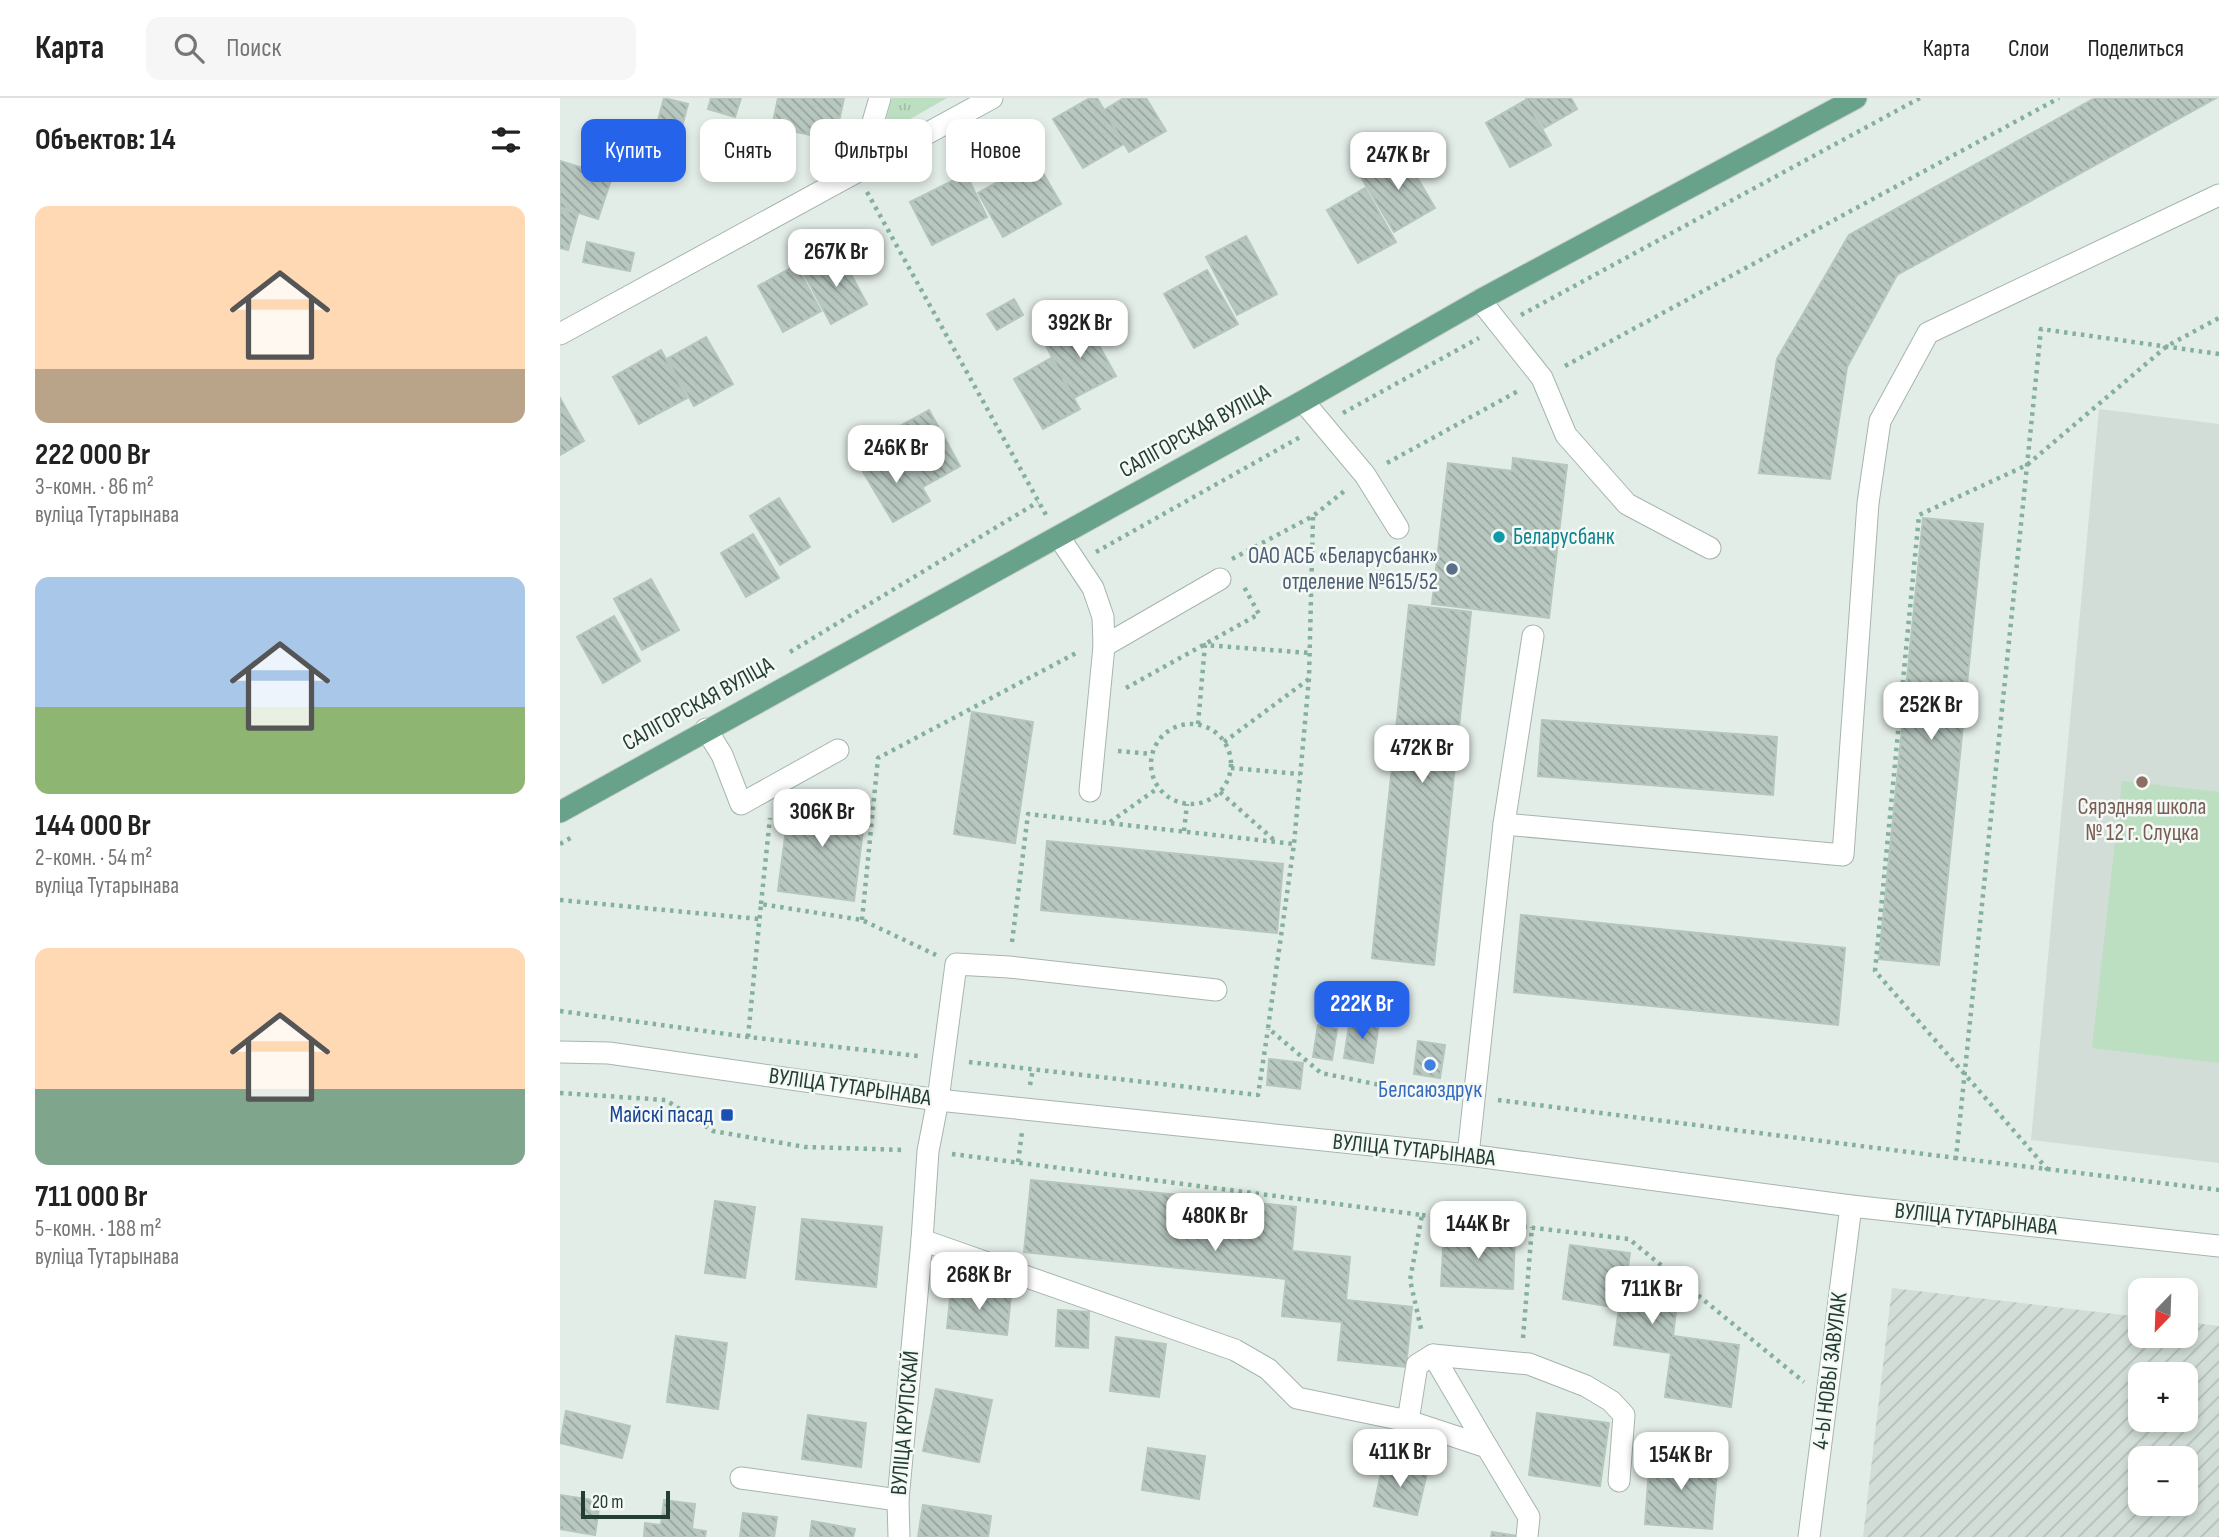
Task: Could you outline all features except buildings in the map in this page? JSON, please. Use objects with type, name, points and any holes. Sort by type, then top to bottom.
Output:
[{"type":"main road","name":"САЛІГОРСКАЯ ВУЛІЦА","points":[[560,812],[706,729],[1059,537],[1480,300],[1856,98]]},
{"type":"street","points":[[874,119],[880,98]]},
{"type":"street","points":[[932,131],[992,98]]},
{"type":"street","points":[[560,334],[838,182]]},
{"type":"street","points":[[1504,824],[1843,855],[1868,503],[1880,421],[1928,333],[2219,195]]},
{"type":"street","points":[[1480,300],[1542,378],[1566,435],[1627,505],[1710,548]]},
{"type":"street","points":[[1303,401],[1365,475],[1398,528]]},
{"type":"street","points":[[1059,537],[1093,588],[1102,617],[1082,798]]},
{"type":"street","points":[[1097,646],[1220,579]]},
{"type":"street","points":[[1468,1155],[1504,824],[1533,636]]},
{"type":"street","points":[[706,729],[722,755],[741,804],[838,750]]},
{"type":"street","points":[[956,964],[1009,967],[1216,990]]},
{"type":"street","name":"ВУЛІЦА КРУПСКАЙ","points":[[899,1537],[898,1500],[928,1151],[956,964]]},
{"type":"street","name":"ВУЛІЦА ТУТАРЫНАВА","points":[[560,1036],[609,1053]]},
{"type":"street","name":"ВУЛІЦА ТУТАРЫНАВА","points":[[560,1052],[609,1053],[937,1100],[1468,1155],[1851,1206],[2219,1245]]},
{"type":"street","name":"4-Ы НОВЫ ЗАВУЛАК","points":[[1809,1537],[1851,1206]]},
{"type":"street","points":[[922,1240],[1235,1350],[1268,1369],[1297,1398],[1408,1421],[1487,1447]]},
{"type":"street","points":[[1408,1421],[1417,1365],[1430,1356],[1529,1364],[1586,1386],[1611,1401],[1624,1415],[1619,1481]]},
{"type":"street","points":[[1430,1356],[1529,1517],[1527,1537]]},
{"type":"street","points":[[741,1478],[898,1500]]},
{"type":"path","points":[[864,182],[1059,537]]},
{"type":"path","points":[[2048,1170],[1875,971],[1919,514],[2027,465],[2167,346],[2219,318]]},
{"type":"path","points":[[2219,354],[2041,329],[1956,1158],[2219,1190]]},
{"type":"path","points":[[790,653],[1038,502]]},
{"type":"path","points":[[1198,724],[1205,645],[1310,653]]},
{"type":"path","points":[[862,920],[878,758],[1097,646]]},
{"type":"path","points":[[1224,742],[1309,678]]},
{"type":"path","points":[[1198,724],[1208,728],[1224,742],[1230,754],[1231,768],[1220,792],[1210,800],[1187,804],[1176,802],[1158,788],[1150,765],[1152,754],[1164,733],[1174,727],[1198,724]]},
{"type":"path","points":[[1231,768],[1300,774]]},
{"type":"path","points":[[1109,823],[1158,788]]},
{"type":"path","points":[[1220,792],[1276,841]]},
{"type":"path","points":[[800,794],[874,804]]},
{"type":"path","points":[[1073,819],[1082,798]]},
{"type":"path","points":[[1184,831],[1187,804]]},
{"type":"path","points":[[748,1037],[770,817],[776,809]]},
{"type":"path","points":[[1009,967],[1028,814],[1294,844]]},
{"type":"path","points":[[560,900],[759,919]]},
{"type":"path","points":[[761,904],[862,920],[956,964]]},
{"type":"path","points":[[560,1093],[666,1100],[713,1131],[805,1146],[928,1151],[1629,1239],[1826,1401]]},
{"type":"path","points":[[1422,1215],[1410,1280],[1430,1356]]},
{"type":"path","points":[[1521,1363],[1532,1227]]},
{"type":"shaded area","name":"Сярэдняя школа № 12 г. Слуцка","points":[[2099,409],[2219,424],[2219,1163],[2031,1140]]},
{"type":"shaded area","points":[[1892,1288],[2128,1316],[2128,1348],[2198,1348],[2198,1323],[2219,1326],[2219,1537],[1863,1537]]},
{"type":"green space","points":[[892,98],[947,98],[910,119],[886,119]]},
{"type":"green space","points":[[2122,781],[2219,792],[2219,1063],[2092,1048]]},
{"type":"place","name":"Беларусбанк","points":[[1499,537]]},
{"type":"place","name":"ОАО АСБ «Беларусбанк» отделение №615/52","points":[[1452,569]]},
{"type":"place","name":"Сярэдняя школа № 12 г. Слуцка","points":[[2142,782]]},
{"type":"place","name":"Белсаюздрук","points":[[1430,1065]]},
{"type":"place","name":"Майскі пасад","points":[[727,1115]]}]
